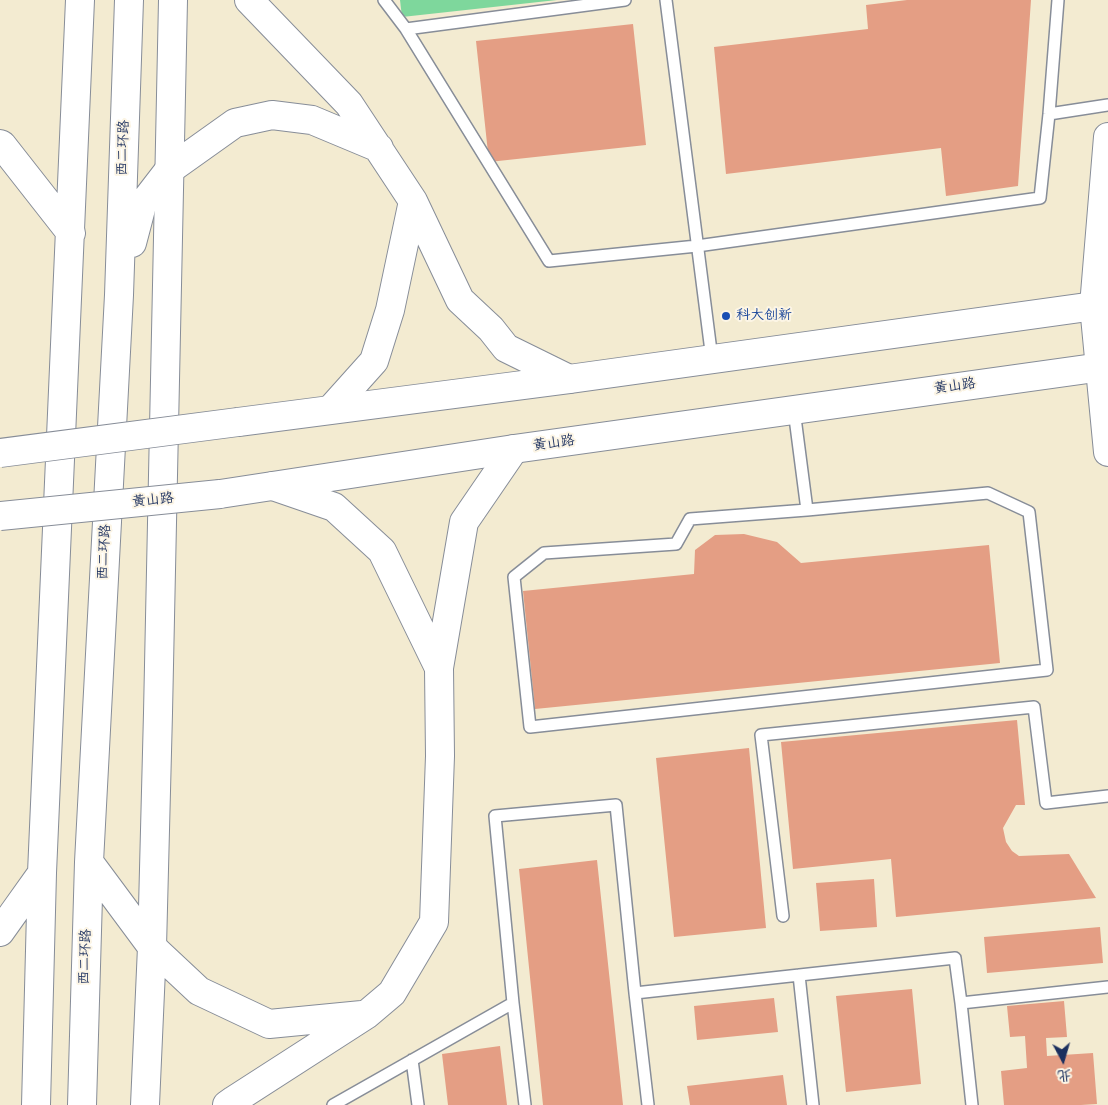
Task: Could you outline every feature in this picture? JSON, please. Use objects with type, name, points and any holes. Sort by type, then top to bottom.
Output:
[{"type":"main road","points":[[36,1105],[42,873],[80,0]]},
{"type":"main road","name":"西二环路","points":[[82,1105],[89,862],[119,295],[129,0]]},
{"type":"main road","points":[[144,1105],[152,947],[173,0]]},
{"type":"main road","points":[[248,0],[350,104],[413,201],[460,300],[491,330],[506,348],[569,379]]},
{"type":"main road","points":[[119,295],[142,205],[169,170],[235,122],[272,115],[312,120],[379,148]]},
{"type":"main road","points":[[1108,137],[1101,305],[1108,452]]},
{"type":"main road","points":[[0,144],[71,233]]},
{"type":"main road","points":[[331,409],[374,360],[390,310],[413,201]]},
{"type":"main road","points":[[0,453],[569,379],[1101,305]]},
{"type":"main road","name":"黄山路","points":[[0,516],[220,494],[514,449],[1104,366]]},
{"type":"main road","points":[[227,1105],[366,1015],[392,992],[434,922],[440,756],[439,668],[464,522],[514,449]]},
{"type":"main road","points":[[273,486],[334,508],[382,551],[439,668]]},
{"type":"main road","points":[[89,862],[152,947],[199,991],[269,1024],[366,1015]]},
{"type":"main road","points":[[0,932],[42,873]]},
{"type":"lane","points":[[384,0],[406,29],[549,261],[697,246],[1040,198],[1058,0]]},
{"type":"lane","points":[[406,29],[625,0]]},
{"type":"lane","points":[[666,0],[712,359]]},
{"type":"lane","points":[[1049,114],[1108,105]]},
{"type":"lane","points":[[794,410],[807,510]]},
{"type":"lane","points":[[988,493],[1029,512],[1047,670],[530,727],[514,577],[544,553],[676,544],[690,519],[807,510],[988,493]]},
{"type":"lane","points":[[783,916],[761,735],[1034,707],[1046,803],[1108,796]]},
{"type":"lane","points":[[525,1105],[495,816],[616,805],[634,993],[648,1105]]},
{"type":"lane","points":[[634,993],[955,958],[972,1105]]},
{"type":"lane","points":[[799,975],[813,1105]]},
{"type":"lane","points":[[961,1003],[1108,987]]},
{"type":"lane","points":[[333,1105],[513,1003]]},
{"type":"lane","points":[[412,1060],[418,1105]]},
{"type":"green space","points":[[400,0],[557,0],[402,17]]},
{"type":"building","points":[[907,0],[1031,0],[1018,186],[946,196],[941,148],[726,174],[714,47],[868,29],[866,5]]},
{"type":"building","points":[[633,24],[646,145],[489,162],[476,41]]},
{"type":"building","points":[[744,534],[777,542],[801,563],[989,545],[1000,663],[535,709],[523,591],[694,574],[695,550],[715,535]]},
{"type":"building","points":[[1017,720],[1025,805],[1016,805],[1003,828],[1006,842],[1012,851],[1019,856],[1069,854],[1096,898],[896,917],[891,859],[793,869],[781,742]]},
{"type":"building","points":[[749,748],[766,928],[674,937],[656,758]]},
{"type":"building","points":[[597,860],[623,1105],[543,1105],[519,869]]},
{"type":"building","points":[[874,879],[877,927],[820,931],[816,883]]},
{"type":"building","points":[[1100,927],[1103,963],[987,973],[984,937]]},
{"type":"building","points":[[912,989],[921,1084],[846,1092],[836,996]]},
{"type":"building","points":[[774,998],[778,1032],[697,1040],[694,1006]]},
{"type":"building","points":[[1064,1001],[1067,1037],[1046,1038],[1047,1056],[1093,1053],[1097,1104],[1004,1105],[1001,1071],[1027,1068],[1025,1036],[1010,1037],[1007,1006]]},
{"type":"building","points":[[500,1046],[507,1105],[448,1105],[442,1054]]},
{"type":"building","points":[[783,1075],[787,1105],[690,1105],[687,1086]]},
{"type":"place","name":"科大创新","points":[[726,316]]}]
